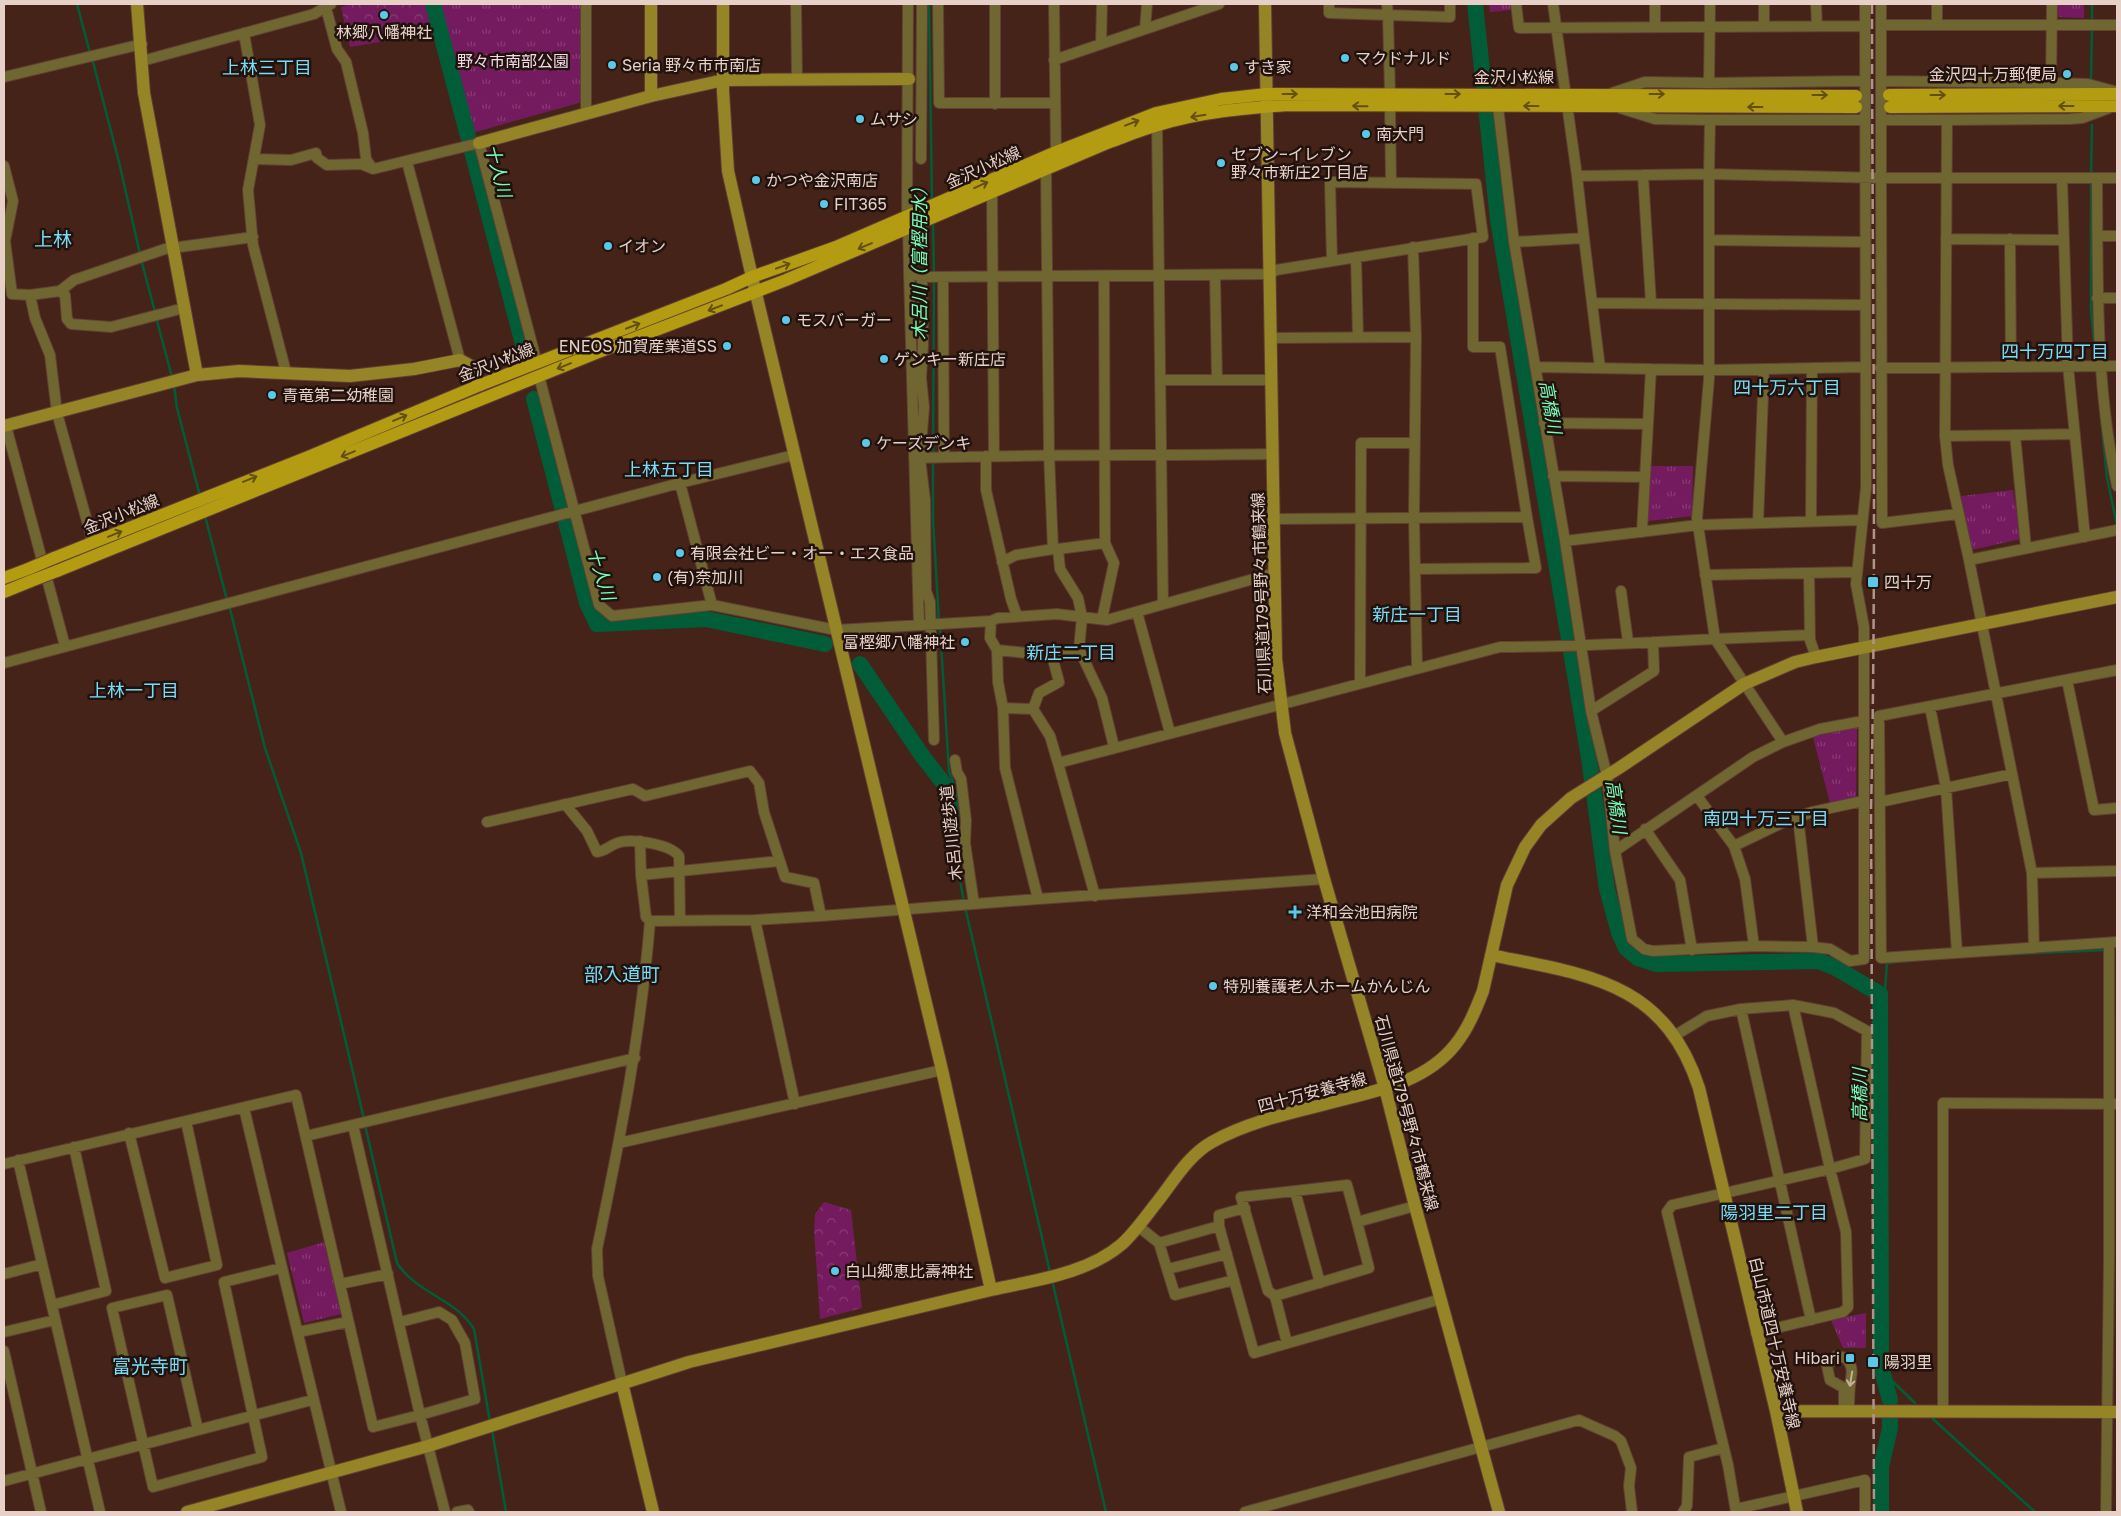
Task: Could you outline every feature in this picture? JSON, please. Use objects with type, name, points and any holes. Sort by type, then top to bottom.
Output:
[{"type":"main road","name":"金沢小松線","points":[[55,564],[92,543],[201,506],[480,385],[538,370],[756,292],[931,212],[1056,152],[1156,113],[1221,99],[1479,100],[1496,102],[1566,100],[1608,94],[1856,101],[1615,106],[1566,100]]},
{"type":"main road","name":"金沢小松線","points":[[931,212],[992,192],[1107,143],[1157,125],[1267,100]]},
{"type":"main road","points":[[1890,101],[2117,100]]},
{"type":"main road","name":"金沢小松線","points":[[4,592],[30,575],[55,564],[538,370],[752,278],[907,222]]},
{"type":"main road","name":"金沢小松線","points":[[4,578],[30,575]]},
{"type":"street","points":[[137,4],[142,44],[144,93],[197,375]]},
{"type":"street","points":[[586,4],[586,114]]},
{"type":"street","points":[[651,4],[651,96]]},
{"type":"street","points":[[723,4],[728,171],[794,455],[942,1070],[991,1290]]},
{"type":"street","points":[[796,4],[797,79]]},
{"type":"street","points":[[908,4],[907,222],[910,273],[928,457]]},
{"type":"street","points":[[921,160],[922,4]]},
{"type":"street","points":[[938,4],[940,103],[1054,103]]},
{"type":"street","points":[[995,4],[995,104]]},
{"type":"street","points":[[1054,4],[1056,152]]},
{"type":"street","points":[[1101,44],[1102,4]]},
{"type":"street","points":[[1145,29],[1147,4]]},
{"type":"street","points":[[1054,60],[1218,4]]},
{"type":"street","name":"石川県道179号野々市鶴来線","points":[[1265,4],[1276,659],[1285,733],[1324,880],[1385,1088],[1415,1206],[1499,1512]]},
{"type":"street","points":[[1329,4],[1329,13],[1450,17],[1450,4]]},
{"type":"street","points":[[1387,4],[1390,182]]},
{"type":"street","points":[[1516,4],[1519,28],[1866,26]]},
{"type":"street","points":[[1553,4],[1577,176],[1600,368]]},
{"type":"street","points":[[1655,4],[1656,26]]},
{"type":"street","points":[[1709,83],[1710,4]]},
{"type":"street","points":[[1764,4],[1764,26]]},
{"type":"street","points":[[1816,4],[1817,26]]},
{"type":"street","points":[[1496,102],[1514,242],[1565,541],[1579,644],[1632,939],[1644,949],[1653,951],[1754,946],[1813,947],[1830,949],[1850,961],[1864,959],[1864,627],[1856,584],[1866,488],[1865,4]]},
{"type":"street","points":[[1881,4],[1880,368],[1882,523],[1958,514]]},
{"type":"street","points":[[1937,4],[1937,25]]},
{"type":"street","points":[[2051,83],[2052,4]]},
{"type":"street","points":[[142,61],[314,14],[328,6],[337,49],[346,62],[363,133],[366,159],[373,169]]},
{"type":"street","points":[[1881,25],[2117,25]]},
{"type":"street","points":[[244,33],[260,125],[248,190],[253,245],[286,372]]},
{"type":"street","points":[[4,77],[142,44]]},
{"type":"street","points":[[254,159],[291,160],[316,153],[317,158],[327,165],[362,164],[373,169],[407,162],[651,96],[724,80],[909,79]]},
{"type":"street","points":[[1608,94],[1645,82],[1865,81]]},
{"type":"street","points":[[1881,82],[2088,84],[2117,100]]},
{"type":"street","points":[[1880,120],[2070,120],[2082,118],[2117,100]]},
{"type":"street","points":[[1615,106],[1655,119],[1864,120]]},
{"type":"street","points":[[1710,120],[1709,370],[1698,525],[1715,639],[1782,742]]},
{"type":"street","points":[[1947,120],[1945,436],[1948,465],[2032,873],[2034,948]]},
{"type":"street","points":[[1157,125],[1163,603]]},
{"type":"street","points":[[472,144],[538,370],[568,515],[599,605],[612,616],[712,605],[836,630],[991,621],[998,618],[1057,614],[1107,620],[1275,573]]},
{"type":"street","points":[[407,162],[460,360]]},
{"type":"street","points":[[4,166],[13,202],[5,241],[12,294],[30,295],[60,291],[74,280],[172,248],[253,237]]},
{"type":"street","points":[[1046,169],[1049,454],[1056,549],[1060,569],[1078,598],[1082,617],[1079,649],[1102,698],[1114,747]]},
{"type":"street","points":[[1577,176],[1709,174],[1864,178],[2117,178]]},
{"type":"street","points":[[1643,175],[1652,303]]},
{"type":"street","points":[[2062,178],[2068,366],[2085,537]]},
{"type":"street","points":[[2093,178],[2098,236],[2097,366],[2117,486]]},
{"type":"street","points":[[910,273],[924,277],[1270,274],[1276,270],[1483,237],[1476,184],[1330,182],[1332,261]]},
{"type":"street","points":[[992,192],[994,276],[990,456],[986,490],[1002,562],[1017,616]]},
{"type":"street","points":[[2098,236],[2117,236]]},
{"type":"street","points":[[1415,569],[1536,568],[1500,347],[1473,347],[1473,238]]},
{"type":"street","points":[[1514,242],[1584,238]]},
{"type":"street","points":[[1946,239],[2064,240]]},
{"type":"street","points":[[2010,239],[2011,368]]},
{"type":"street","points":[[1709,240],[1865,242]]},
{"type":"street","points":[[1413,247],[1416,337],[1414,517],[1417,668]]},
{"type":"street","points":[[1356,257],[1358,337]]},
{"type":"street","points":[[1215,275],[1217,380]]},
{"type":"street","points":[[1102,619],[1114,563],[1105,543],[1104,276]]},
{"type":"street","points":[[924,277],[924,328],[921,378],[928,457],[925,500],[926,591],[930,602],[932,624],[934,740]]},
{"type":"street","points":[[919,624],[939,277]]},
{"type":"street","points":[[60,291],[65,295],[67,319],[71,324],[111,327],[184,308]]},
{"type":"street","points":[[30,295],[34,318],[50,355],[57,413],[92,543]]},
{"type":"street","points":[[2097,298],[2117,298]]},
{"type":"street","points":[[1592,302],[1865,305]]},
{"type":"street","points":[[1271,338],[1416,337]]},
{"type":"street","points":[[65,646],[5,426],[197,375],[239,371],[350,376],[414,369],[460,360],[471,366],[480,385]]},
{"type":"street","points":[[1880,368],[2117,366]]},
{"type":"street","points":[[1535,368],[1709,370],[1865,367]]},
{"type":"street","points":[[1758,523],[1764,368]]},
{"type":"street","points":[[1811,521],[1812,368]]},
{"type":"street","points":[[1642,532],[1651,369]]},
{"type":"street","points":[[1160,380],[1271,380]]},
{"type":"street","points":[[1544,423],[1648,424]]},
{"type":"street","points":[[1945,436],[2075,434]]},
{"type":"street","points":[[2015,435],[2026,548]]},
{"type":"street","points":[[1360,683],[1361,443],[1415,443]]},
{"type":"street","points":[[928,457],[1049,454],[1161,456],[1272,454]]},
{"type":"street","points":[[4,663],[794,455]]},
{"type":"street","points":[[1554,476],[1645,477]]},
{"type":"street","points":[[680,484],[712,605]]},
{"type":"street","points":[[1275,519],[1527,517]]},
{"type":"street","points":[[1565,541],[1698,525],[1862,520]]},
{"type":"street","points":[[1969,560],[2117,530]]},
{"type":"street","points":[[1002,562],[1016,555],[1105,543]]},
{"type":"street","points":[[1705,575],[1857,572]]},
{"type":"street","points":[[1809,573],[1810,635],[1816,657]]},
{"type":"street","points":[[1621,590],[1628,642]]},
{"type":"street","name":"四十万安養寺線","points":[[187,1512],[428,1446],[689,1362],[1043,1278],[1098,1260],[1122,1244],[1190,1160],[1211,1143],[1238,1130],[1269,1119],[1385,1088],[1411,1079],[1436,1064],[1455,1045],[1477,1006],[1507,885],[1516,864],[1541,825],[1580,791],[1744,684],[1795,662],[1816,657],[2117,597]]},
{"type":"street","points":[[1137,612],[1170,733]]},
{"type":"street","points":[[991,621],[990,638],[997,650],[998,682],[1003,708],[1005,768],[1038,898]]},
{"type":"street","points":[[1058,763],[1500,646],[1554,647],[1579,644],[1810,635]]},
{"type":"street","points":[[1591,711],[1654,671],[1653,642]]},
{"type":"street","points":[[997,650],[1037,654],[1079,649]]},
{"type":"street","points":[[1033,709],[1039,693],[1059,682],[1052,652]]},
{"type":"street","points":[[2106,1512],[2112,1412],[2113,1104],[2111,946],[2034,948],[1880,958],[1880,716],[2117,670]]},
{"type":"street","points":[[2067,680],[2094,810],[2117,808]]},
{"type":"street","points":[[1930,707],[1946,788],[1957,953]]},
{"type":"street","points":[[1003,708],[1033,709]]},
{"type":"street","points":[[1033,709],[1050,736],[1095,896]]},
{"type":"street","points":[[1615,851],[1753,758],[1782,742],[1820,729],[1863,721]]},
{"type":"street","name":"木呂川遊歩道","points":[[955,760],[956,772],[961,779],[966,820],[967,905]]},
{"type":"street","points":[[487,822],[633,788],[645,796],[750,771],[759,783],[764,812],[785,877],[814,883],[821,916]]},
{"type":"street","points":[[1880,802],[2012,774]]},
{"type":"street","points":[[1697,796],[1734,846],[1745,879],[1754,946]]},
{"type":"street","points":[[1734,846],[1812,812],[1863,801]]},
{"type":"street","points":[[565,804],[587,831],[592,846],[597,852],[606,850],[615,843],[640,841],[675,850],[680,856],[680,921]]},
{"type":"street","points":[[1798,817],[1813,947]]},
{"type":"street","points":[[1645,829],[1680,880],[1692,950]]},
{"type":"street","points":[[640,841],[641,875],[646,917],[650,921],[755,920],[821,916],[1038,898],[1095,896],[1324,880]]},
{"type":"street","points":[[641,875],[779,860]]},
{"type":"street","points":[[2032,873],[2117,871]]},
{"type":"street","points":[[755,920],[795,1104]]},
{"type":"street","points":[[650,921],[635,1058],[620,1142],[597,1249],[598,1276],[653,1512]]},
{"type":"street","name":"白山市道四十万安養寺線","points":[[1491,955],[1586,975],[1606,982],[1624,991],[1647,1007],[1674,1036],[1684,1050],[1699,1088],[1776,1411],[1797,1512]]},
{"type":"street","points":[[1674,1036],[1707,1016],[1741,1009],[1793,1005],[1834,1013],[1867,1031],[1865,1159],[1830,1169],[1779,1179],[1672,1205],[1667,1212],[1736,1510],[1865,1480],[1865,1512]]},
{"type":"street","points":[[1756,1333],[1843,1312],[1848,1307],[1846,1232],[1793,1005]]},
{"type":"street","points":[[1741,1009],[1811,1320]]},
{"type":"street","points":[[306,1136],[635,1058]]},
{"type":"street","points":[[620,1142],[942,1070]]},
{"type":"street","points":[[4,1164],[296,1095],[373,1427],[475,1399],[465,1343],[452,1320],[439,1312],[400,1322]]},
{"type":"street","points":[[1942,1412],[1943,1104],[2113,1104]]},
{"type":"street","points":[[244,1108],[340,1512]]},
{"type":"street","points":[[129,1133],[164,1278],[217,1265],[186,1121]]},
{"type":"street","points":[[355,1125],[420,1415],[445,1512]]},
{"type":"street","points":[[52,1305],[106,1291],[74,1147]]},
{"type":"street","points":[[18,1160],[100,1512]]},
{"type":"street","points":[[1275,1296],[1369,1268],[1347,1185],[1242,1197],[1268,1291],[1275,1296],[1287,1343]]},
{"type":"street","points":[[1295,1191],[1320,1283]]},
{"type":"street","points":[[1358,1222],[1415,1206]]},
{"type":"street","points":[[1245,1208],[1219,1216],[1219,1226],[1254,1353],[1441,1299]]},
{"type":"street","points":[[1138,1226],[1159,1243],[1175,1296],[1234,1280]]},
{"type":"street","points":[[1159,1243],[1219,1226]]},
{"type":"street","points":[[1168,1269],[1227,1254]]},
{"type":"street","points":[[4,1274],[42,1264]]},
{"type":"street","points":[[198,1430],[167,1295],[112,1308],[153,1487],[262,1457],[224,1282],[281,1268]]},
{"type":"street","points":[[340,1284],[388,1274]]},
{"type":"street","points":[[4,1332],[55,1320]]},
{"type":"street","points":[[298,1332],[348,1322]]},
{"type":"street","points":[[4,1351],[41,1512]]},
{"type":"street","points":[[1836,1356],[1846,1358],[1852,1364],[1853,1376],[1850,1383],[1847,1412],[1844,1388],[1830,1380],[1827,1366],[1836,1356]]},
{"type":"street","points":[[4,1482],[312,1400]]},
{"type":"street","points":[[1776,1411],[2112,1412]]},
{"type":"street","points":[[1245,1512],[1579,1420],[1597,1427],[1621,1441],[1632,1468],[1629,1486],[1632,1512]]},
{"type":"street","points":[[1683,1512],[1687,1506],[1690,1457],[1723,1448]]},
{"type":"street","points":[[457,1512],[468,1510],[469,1512]]},
{"type":"green space","points":[[351,4],[426,4],[432,33],[350,47],[341,7]]},
{"type":"green space","name":"野々市南部公園","points":[[438,4],[582,4],[582,102],[472,133]]},
{"type":"green space","points":[[1489,4],[1510,4],[1511,10],[1490,12]]},
{"type":"green space","points":[[2058,4],[2084,4],[2084,18],[2058,17]]},
{"type":"green space","points":[[1651,466],[1693,466],[1692,516],[1648,521]]},
{"type":"green space","points":[[2013,490],[2021,539],[1971,550],[1961,496]]},
{"type":"green space","points":[[1857,727],[1856,798],[1830,803],[1813,737]]},
{"type":"green space","points":[[824,1202],[851,1210],[862,1308],[820,1319],[814,1230],[815,1214]]},
{"type":"green space","points":[[324,1242],[341,1314],[304,1323],[287,1253]]},
{"type":"green space","points":[[1866,1313],[1866,1348],[1843,1348],[1831,1320]]},
{"type":"waterway","points":[[77,4],[90,53]]},
{"type":"waterway","name":"十人川","points":[[433,4],[524,348]]},
{"type":"waterway","name":"木呂川（富樫用水）","points":[[929,4],[932,202]]},
{"type":"waterway","name":"高橋川","points":[[1475,4],[1498,220],[1589,758],[1607,889],[1619,933],[1626,948],[1638,958],[1657,964],[1819,961],[1836,968],[1880,994],[1881,1353],[1882,1371],[1890,1400]]},
{"type":"waterway","points":[[2092,4],[2092,21]]},
{"type":"waterway","points":[[2091,78],[2092,27]]},
{"type":"waterway","points":[[92,58],[140,254]]},
{"type":"waterway","points":[[2091,176],[2092,125]]},
{"type":"waterway","points":[[2091,181],[2091,311],[2096,360]]},
{"type":"waterway","name":"木呂川（富樫用水）","points":[[933,223],[934,275]]},
{"type":"waterway","points":[[141,259],[155,312]]},
{"type":"waterway","name":"木呂川（富樫用水）","points":[[933,455],[934,280]]},
{"type":"waterway","points":[[156,317],[172,377]]},
{"type":"waterway","points":[[174,385],[177,408],[200,496]]},
{"type":"waterway","name":"十人川","points":[[534,399],[587,603],[597,624],[706,619],[825,644]]},
{"type":"waterway","points":[[2100,408],[2107,478],[2117,525]]},
{"type":"waterway","name":"木呂川（富樫用水）","points":[[933,460],[933,520],[939,622]]},
{"type":"waterway","points":[[205,516],[227,600]]},
{"type":"waterway","points":[[229,605],[265,748],[301,853],[364,1119]]},
{"type":"waterway","name":"木呂川（富樫用水）","points":[[940,627],[949,772],[957,796],[957,855],[964,902]]},
{"type":"waterway","name":"十人川","points":[[860,664],[923,757],[945,785],[950,819],[957,841]]},
{"type":"waterway","points":[[965,907],[1050,1272]]},
{"type":"waterway","points":[[1994,955],[2106,950]]},
{"type":"waterway","points":[[1880,994],[1885,989],[1887,963],[1909,961]]},
{"type":"waterway","points":[[365,1125],[397,1263],[415,1282],[457,1310],[474,1329],[490,1422]]},
{"type":"waterway","points":[[1052,1280],[1106,1512]]},
{"type":"waterway","points":[[1882,1371],[1915,1403]]},
{"type":"waterway","name":"高橋川","points":[[1881,1512],[1881,1467],[1890,1428],[1890,1419]]},
{"type":"waterway","points":[[1933,1419],[2035,1512]]},
{"type":"waterway","points":[[492,1430],[506,1512]]},
{"type":"railway","points":[[1872,4],[1874,508],[1871,810],[1874,1512]]},
{"type":"place","name":"林郷八幡神社","points":[[384,15]]},
{"type":"place","name":"マクドナルド","points":[[1345,58]]},
{"type":"place","name":"Seria 野々市市南店","points":[[612,65]]},
{"type":"place","name":"すき家","points":[[1234,67]]},
{"type":"place","name":"金沢四十万郵便局","points":[[2067,74]]},
{"type":"place","name":"ムサシ","points":[[860,119]]},
{"type":"place","name":"南大門","points":[[1366,134]]},
{"type":"place","name":"セブン−イレブン 野々市新庄2丁目店","points":[[1221,163]]},
{"type":"place","name":"かつや金沢南店","points":[[756,180]]},
{"type":"place","name":"FIT365","points":[[824,204]]},
{"type":"place","name":"イオン","points":[[608,246]]},
{"type":"place","name":"モスバーガー","points":[[786,320]]},
{"type":"place","name":"ENEOS 加賀産業道SS","points":[[727,346]]},
{"type":"place","name":"ゲンキー新庄店","points":[[884,359]]},
{"type":"place","name":"青竜第二幼稚園","points":[[272,395]]},
{"type":"place","name":"ケーズデンキ","points":[[866,443]]},
{"type":"place","name":"有限会社ビー・オー・エス食品","points":[[680,553]]},
{"type":"place","name":"(有)奈加川","points":[[657,577]]},
{"type":"place","name":"四十万","points":[[1873,582]]},
{"type":"place","name":"富樫郷八幡神社","points":[[965,642]]},
{"type":"place","name":"洋和会池田病院","points":[[1295,912]]},
{"type":"place","name":"特別養護老人ホームかんじん","points":[[1213,986]]},
{"type":"place","name":"白山郷恵比壽神社","points":[[835,1271]]},
{"type":"place","name":"Hibari","points":[[1850,1358]]},
{"type":"place","name":"陽羽里","points":[[1873,1362]]},
{"type":"district","name":"上林三丁目","points":[[267,68]]},
{"type":"district","name":"上林","points":[[53,239]]},
{"type":"district","name":"四十万四丁目","points":[[2055,352]]},
{"type":"district","name":"四十万六丁目","points":[[1787,388]]},
{"type":"district","name":"上林五丁目","points":[[669,470]]},
{"type":"district","name":"新庄一丁目","points":[[1417,615]]},
{"type":"district","name":"新庄二丁目","points":[[1071,653]]},
{"type":"district","name":"上林一丁目","points":[[134,691]]},
{"type":"district","name":"南四十万三丁目","points":[[1766,819]]},
{"type":"district","name":"部入道町","points":[[622,974]]},
{"type":"district","name":"陽羽里二丁目","points":[[1774,1213]]},
{"type":"district","name":"富光寺町","points":[[150,1366]]}]
